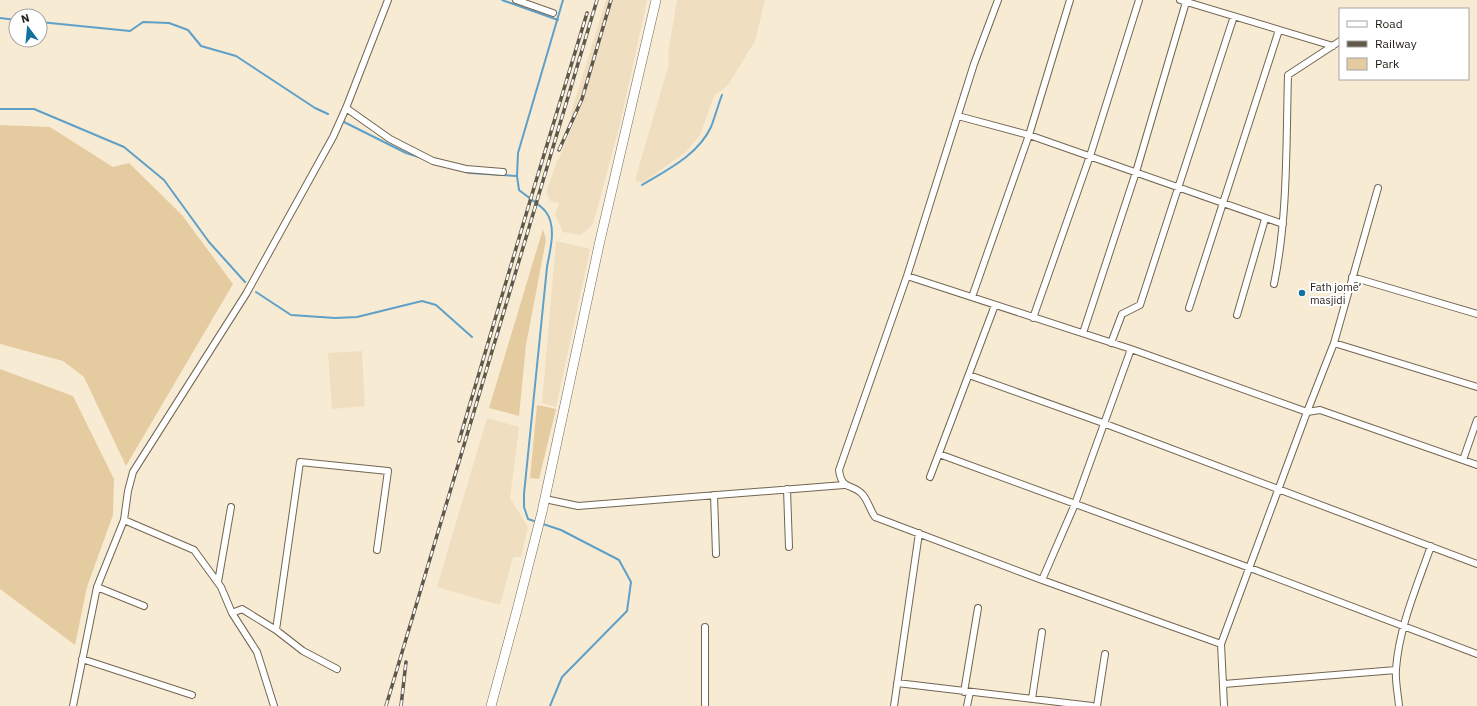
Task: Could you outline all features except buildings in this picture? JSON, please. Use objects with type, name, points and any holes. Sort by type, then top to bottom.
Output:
[{"type":"main road","points":[[491,706],[516,617],[542,512],[597,252],[656,0]]},
{"type":"street","points":[[73,706],[97,587],[124,520],[128,491],[133,472],[246,294],[333,137],[346,108],[388,0]]},
{"type":"street","points":[[516,0],[553,13]]},
{"type":"street","points":[[844,485],[840,478],[839,470],[907,276],[974,64],[998,0]]},
{"type":"street","points":[[972,297],[1029,135],[1070,0]]},
{"type":"street","points":[[1033,318],[1090,156],[1138,0]]},
{"type":"street","points":[[1083,333],[1136,172],[1183,1],[1333,46]]},
{"type":"street","points":[[1111,343],[1122,314],[1140,305],[1234,16]]},
{"type":"street","points":[[1189,308],[1279,30]]},
{"type":"street","points":[[1274,284],[1279,262],[1283,224],[1288,75],[1339,42]]},
{"type":"street","points":[[346,108],[390,139],[433,161],[466,169],[503,172]]},
{"type":"street","points":[[958,116],[1029,135],[1283,224]]},
{"type":"street","points":[[1224,706],[1222,644],[1307,412],[1334,343],[1378,188]]},
{"type":"street","points":[[1237,315],[1266,218]]},
{"type":"street","points":[[907,276],[1131,349],[1307,412],[1320,410],[1477,465]]},
{"type":"street","points":[[1352,277],[1477,314]]},
{"type":"street","points":[[930,477],[995,305]]},
{"type":"street","points":[[1334,343],[1477,387]]},
{"type":"street","points":[[1042,580],[1075,504],[1131,349]]},
{"type":"street","points":[[968,375],[1477,564]]},
{"type":"street","points":[[1463,460],[1477,420]]},
{"type":"street","points":[[939,454],[1250,568],[1477,654]]},
{"type":"street","points":[[276,630],[300,462],[388,471],[378,550]]},
{"type":"street","points":[[545,499],[578,506],[844,485],[857,490],[864,496],[875,517],[1042,580],[1222,644]]},
{"type":"street","points":[[787,489],[788,547]]},
{"type":"street","points":[[714,495],[716,554]]},
{"type":"street","points":[[218,582],[231,507]]},
{"type":"street","points":[[124,520],[194,550],[218,582],[232,613],[257,652],[274,706]]},
{"type":"street","points":[[894,706],[919,533]]},
{"type":"street","points":[[1399,706],[1396,670],[1404,626],[1431,546]]},
{"type":"street","points":[[97,587],[144,606]]},
{"type":"street","points":[[967,706],[967,692],[978,608]]},
{"type":"street","points":[[232,613],[242,609],[276,630],[303,650],[338,669]]},
{"type":"street","points":[[705,628],[705,706]]},
{"type":"street","points":[[1032,699],[1042,632]]},
{"type":"street","points":[[1097,706],[1105,654]]},
{"type":"street","points":[[82,659],[192,696]]},
{"type":"street","points":[[1224,684],[1396,670]]},
{"type":"street","points":[[896,684],[1032,699],[1064,705],[1092,706]]},
{"type":"shaded area","points":[[606,0],[647,0],[620,124],[593,224],[581,235],[563,232],[555,214],[559,203],[550,201],[546,192],[575,120],[570,116]]},
{"type":"shaded area","points":[[677,0],[765,0],[755,41],[728,85],[714,96],[700,135],[687,151],[642,183],[635,180],[669,64],[668,54]]},
{"type":"shaded area","points":[[556,241],[590,249],[556,407],[542,403]]},
{"type":"shaded area","points":[[362,351],[365,406],[332,409],[328,353]]},
{"type":"shaded area","points":[[487,418],[519,427],[510,498],[528,527],[521,557],[513,557],[500,605],[437,587]]},
{"type":"green space","points":[[0,125],[50,127],[113,167],[129,163],[182,215],[233,284],[126,466],[84,377],[63,361],[0,344]]},
{"type":"green space","points":[[543,229],[546,240],[526,345],[519,416],[489,408]]},
{"type":"green space","points":[[0,369],[73,396],[114,479],[113,515],[87,587],[75,645],[0,589]]},
{"type":"green space","points":[[537,405],[556,409],[539,479],[530,478]]},
{"type":"waterway","points":[[502,0],[558,20]]},
{"type":"waterway","points":[[537,522],[528,519],[524,507],[524,494],[547,267],[552,232],[549,218],[544,209],[519,190],[517,176],[518,153],[563,0]]},
{"type":"waterway","points":[[0,18],[8,19]]},
{"type":"waterway","points":[[48,23],[130,31],[143,22],[169,23],[188,30],[201,46],[236,56],[315,108],[328,114]]},
{"type":"waterway","points":[[642,185],[681,161],[698,146],[711,127],[722,95]]},
{"type":"waterway","points":[[0,109],[34,109],[124,147],[164,180],[209,242],[245,282]]},
{"type":"waterway","points":[[342,121],[406,153],[422,158]]},
{"type":"waterway","points":[[465,172],[517,176]]},
{"type":"waterway","points":[[256,292],[291,315],[335,318],[357,317],[422,301],[436,305],[472,337]]},
{"type":"waterway","points":[[543,524],[561,530],[619,560],[631,582],[627,611],[562,677],[550,706]]},
{"type":"railway","points":[[386,706],[597,0]]},
{"type":"railway","points":[[559,150],[582,99],[611,0]]},
{"type":"railway","points":[[459,441],[587,13]]},
{"type":"railway","points":[[401,706],[406,662]]},
{"type":"place","name":"Fath jome’ masjidi","points":[[1302,293]]}]
